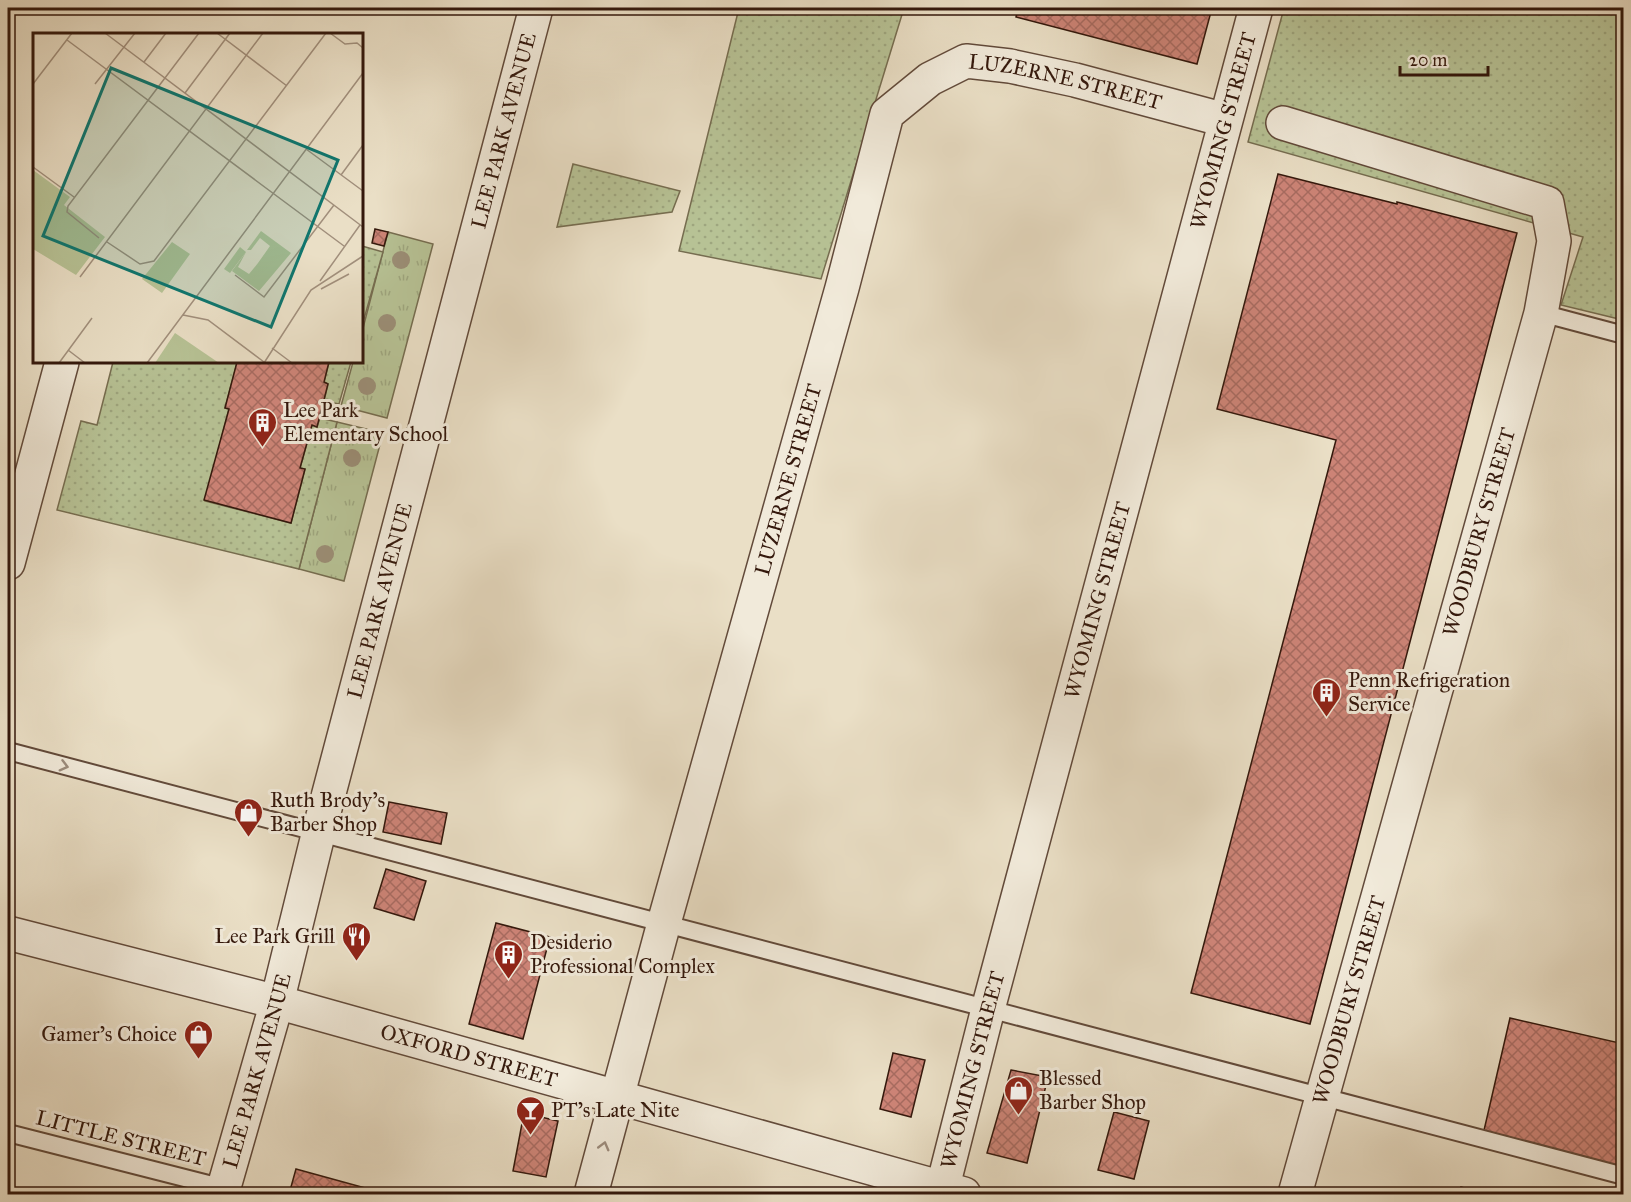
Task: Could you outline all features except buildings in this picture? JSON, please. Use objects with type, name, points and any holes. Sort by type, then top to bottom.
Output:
[{"type":"street","name":"LEE PARK AVENUE","points":[[223,1191],[277,1002],[319,831],[536,8]]},
{"type":"street","name":"WYOMING STREET","points":[[949,1193],[988,1009],[1256,8]]},
{"type":"street","name":"LUZERNE STREET","points":[[591,1194],[664,923],[842,288],[887,114],[930,80],[966,62],[1010,66],[1042,73],[1225,120]]},
{"type":"street","name":"WOODBURY STREET","points":[[1283,123],[1547,203],[1554,241],[1541,314],[1295,1194]]},
{"type":"street","points":[[8,563],[62,363]]},
{"type":"street","name":"OXFORD STREET","points":[[8,933],[277,1002],[949,1193]]},
{"type":"lane","points":[[1541,314],[1623,335]]},
{"type":"lane","points":[[8,751],[1623,1176]]},
{"type":"lane","name":"LITTLE STREET","points":[[8,1133],[223,1191]]},
{"type":"green space","points":[[739,8],[904,8],[821,279],[679,251]]},
{"type":"green space","points":[[1284,8],[1623,8],[1623,320],[1561,305],[1583,237],[1248,142]]},
{"type":"green space","points":[[573,164],[680,191],[672,212],[557,227]]},
{"type":"green space","points":[[388,232],[433,244],[387,418],[341,406],[353,363],[363,363],[363,328]]},
{"type":"green space","points":[[363,246],[383,252],[363,322]]},
{"type":"green space","points":[[113,363],[237,363],[225,408],[229,409],[205,501],[291,523],[305,469],[300,468],[312,425],[317,427],[320,418],[337,422],[299,569],[57,510],[81,421],[97,425]]},
{"type":"green space","points":[[329,363],[351,363],[339,404],[324,401],[328,384],[324,382]]},
{"type":"green space","points":[[337,422],[383,433],[344,581],[299,569]]},
{"type":"place","name":"Lee Park Elementary School","points":[[262,448]]},
{"type":"place","name":"Penn Refrigeration Service","points":[[1327,718]]},
{"type":"place","name":"Ruth Brody's Barber Shop","points":[[249,838]]},
{"type":"place","name":"Lee Park Grill","points":[[356,962]]},
{"type":"place","name":"Desiderio Professional Complex","points":[[509,980]]},
{"type":"place","name":"Gamer's Choice","points":[[198,1060]]},
{"type":"place","name":"Blessed Barber Shop","points":[[1018,1116]]},
{"type":"place","name":"PT's Late Nite","points":[[530,1136]]}]
